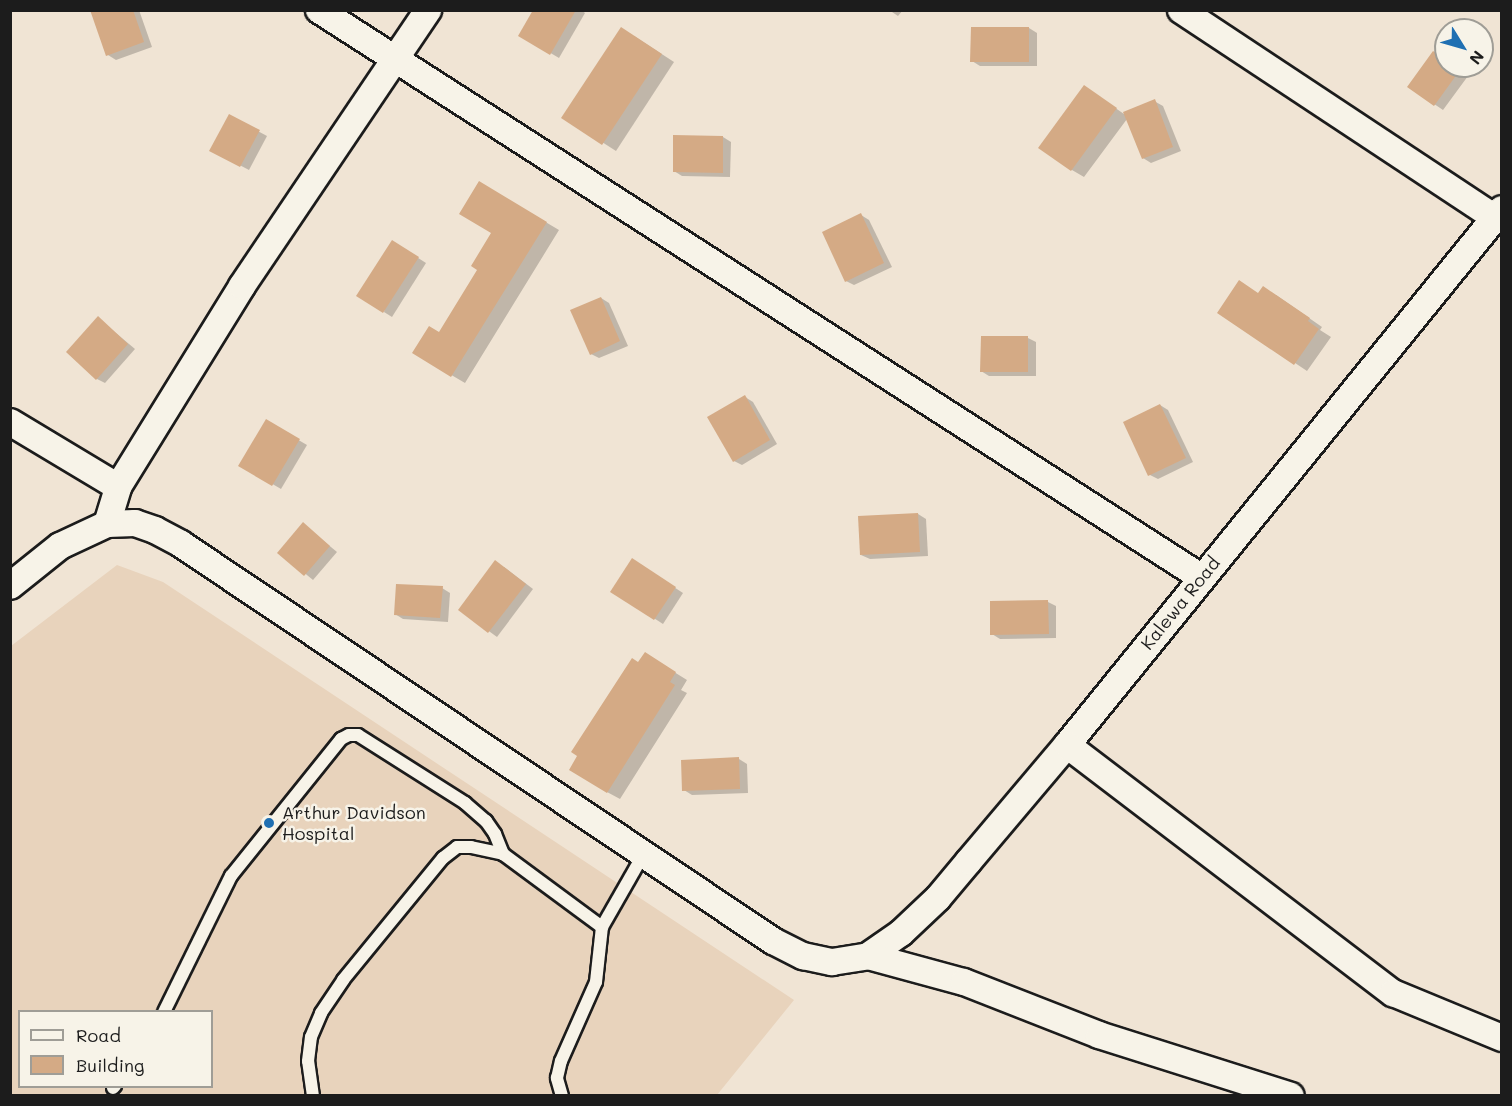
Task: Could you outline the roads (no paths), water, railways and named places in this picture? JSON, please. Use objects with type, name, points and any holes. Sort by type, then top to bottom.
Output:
[{"type":"street","points":[[319,10],[1201,576]]},
{"type":"street","points":[[107,524],[118,487],[242,286],[428,10]]},
{"type":"street","points":[[1181,10],[1498,213]]},
{"type":"street","name":"Kalewa Road","points":[[643,855],[773,941],[803,956],[832,962],[868,956],[901,933],[938,898],[1067,745],[1201,576],[1498,213]]},
{"type":"street","points":[[10,422],[118,487]]},
{"type":"street","points":[[10,586],[60,546],[107,524],[135,523],[155,530],[181,544],[643,855]]},
{"type":"street","points":[[1067,745],[1393,993],[1502,1038]]},
{"type":"street","points":[[868,956],[964,982],[1099,1035],[1292,1095]]},
{"type":"lane","points":[[164,1010],[231,876],[341,739],[349,735],[358,735],[465,803],[486,821],[495,834],[503,854]]},
{"type":"lane","points":[[313,1095],[308,1061],[311,1037],[321,1012],[343,980],[443,858],[457,847],[471,847],[503,854],[602,927]]},
{"type":"lane","points":[[562,1095],[557,1078],[561,1061],[596,982],[602,927],[643,855]]},
{"type":"place","name":"Arthur Davidson Hospital","points":[[269,823]]}]
